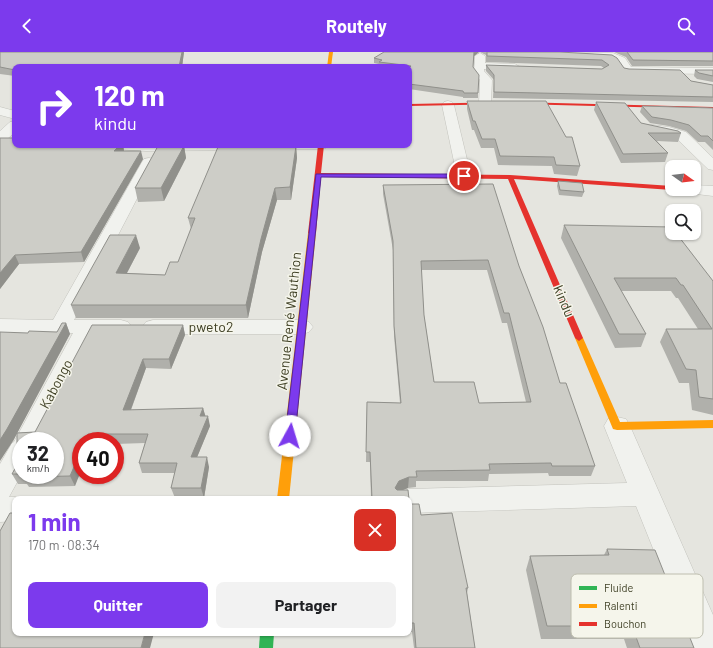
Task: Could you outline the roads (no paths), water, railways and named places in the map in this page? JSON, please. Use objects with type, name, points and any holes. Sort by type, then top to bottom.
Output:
[{"type":"street","points":[[329,64],[331,52]]},
{"type":"street","points":[[481,52],[479,72],[486,80],[485,103]]},
{"type":"street","points":[[551,52],[613,56],[621,60],[628,70]]},
{"type":"street","points":[[479,66],[526,68]]},
{"type":"street","points":[[613,70],[664,72],[681,70],[713,71]]},
{"type":"street","points":[[681,70],[690,81]]},
{"type":"street","points":[[412,105],[485,103],[713,108]]},
{"type":"street","points":[[448,105],[464,176]]},
{"type":"street","points":[[627,106],[648,129],[669,131],[681,135],[713,166]]},
{"type":"street","points":[[0,112],[12,114]]},
{"type":"street","points":[[0,138],[12,128]]},
{"type":"street","points":[[60,326],[157,148]]},
{"type":"street","name":"Avenue René Wauthion","points":[[283,496],[321,148]]},
{"type":"street","points":[[318,175],[510,177],[665,188]]},
{"type":"street","name":"kindu","points":[[510,177],[679,574]]},
{"type":"street","points":[[701,190],[713,191]]},
{"type":"street","name":"pweto2","points":[[0,326],[302,327]]},
{"type":"street","name":"Kabongo","points":[[31,432],[87,327]]},
{"type":"street","points":[[617,426],[713,424]]},
{"type":"street","points":[[0,489],[12,467]]},
{"type":"street","points":[[412,501],[645,494]]},
{"type":"street","points":[[0,510],[12,509]]},
{"type":"street","name":"kindu","points":[[703,631],[710,648]]},
{"type":"street","points":[[266,648],[268,636]]}]
